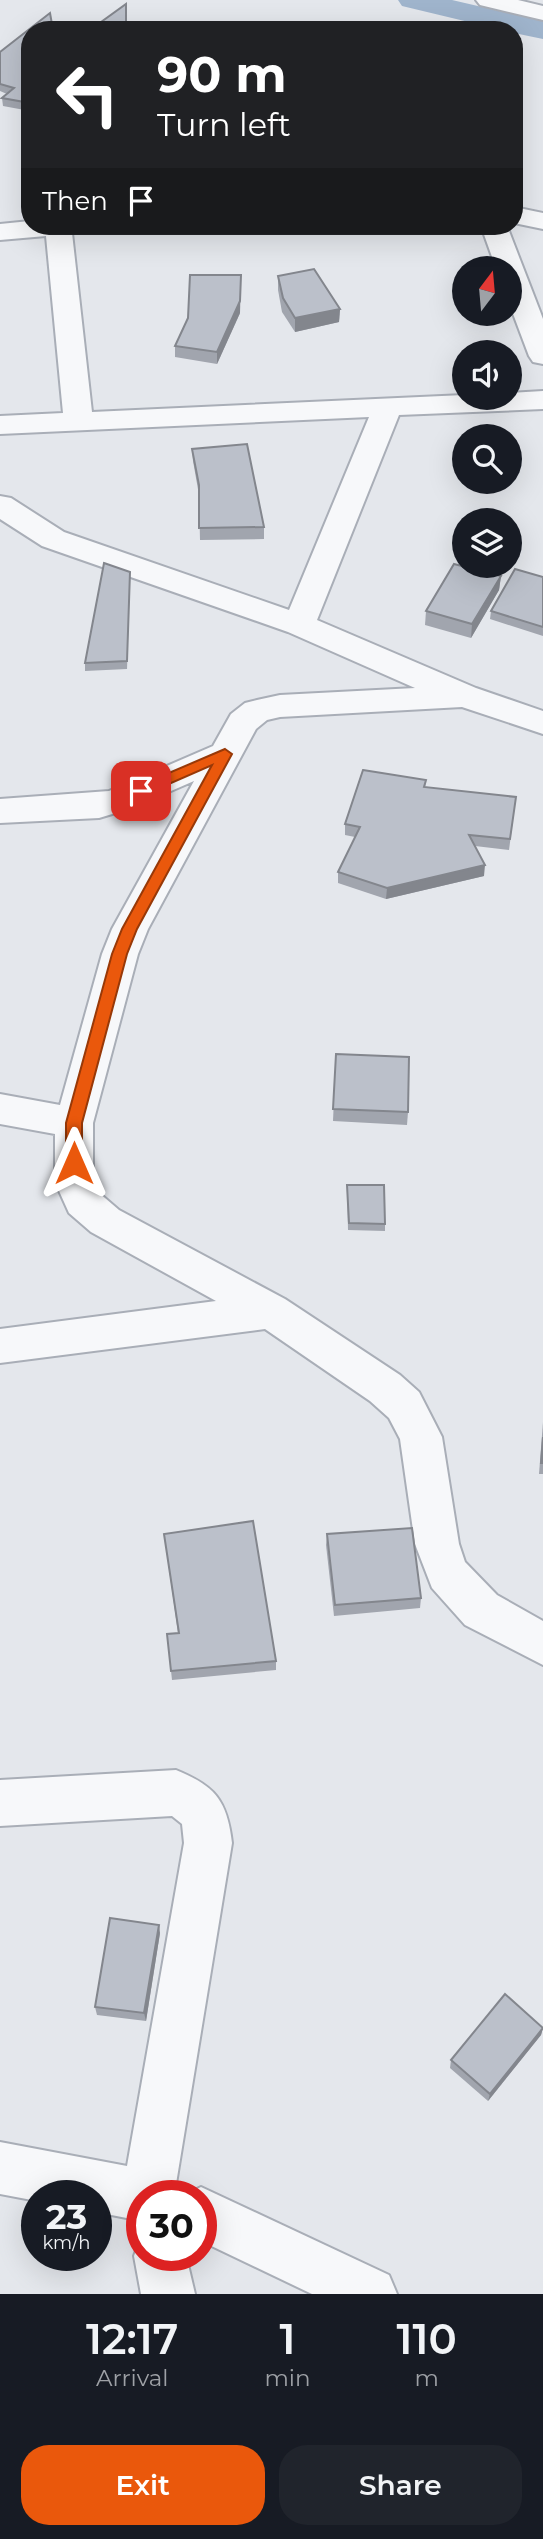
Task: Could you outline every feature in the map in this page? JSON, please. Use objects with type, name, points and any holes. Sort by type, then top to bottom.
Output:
[{"type":"street","points":[[497,1],[543,13]]},
{"type":"street","points":[[523,217],[543,221]]},
{"type":"street","points":[[0,232],[21,230]]},
{"type":"street","points":[[59,235],[79,423]]},
{"type":"street","points":[[497,235],[543,356]]},
{"type":"street","points":[[0,425],[543,400]]},
{"type":"street","points":[[299,625],[387,408]]},
{"type":"street","points":[[4,518],[63,543],[299,625],[464,696],[543,723]]},
{"type":"street","points":[[464,696],[280,706],[257,711],[243,722],[130,929],[120,954],[74,1123],[74,1182],[83,1202],[105,1221],[271,1311],[385,1388],[404,1405],[421,1437],[437,1544],[448,1574],[481,1610],[543,1644]]},
{"type":"street","points":[[0,811],[99,806],[120,800],[225,754]]},
{"type":"street","points":[[0,1109],[74,1123]]},
{"type":"street","points":[[0,1346],[271,1311]]},
{"type":"street","points":[[0,1803],[176,1793],[197,1803],[206,1820],[208,1843],[151,2180]]},
{"type":"street","points":[[0,2168],[126,2192]]},
{"type":"street","points":[[217,2221],[370,2294]]},
{"type":"street","points":[[163,2271],[168,2294]]},
{"type":"building","points":[[126,4],[126,21],[102,21]]},
{"type":"building","points":[[50,13],[51,21],[40,21]]},
{"type":"building","points":[[21,36],[21,101],[2,98],[14,88],[0,84],[0,52]]},
{"type":"building","points":[[314,269],[340,309],[295,318],[283,298],[278,276]]},
{"type":"building","points":[[190,275],[241,275],[240,301],[217,352],[175,346],[188,318]]},
{"type":"building","points":[[247,444],[264,527],[199,528],[199,485],[192,449]]},
{"type":"building","points":[[104,563],[130,572],[127,661],[85,663]]},
{"type":"building","points":[[452,567],[452,578],[500,578],[472,624],[426,611]]},
{"type":"building","points":[[522,571],[543,577],[543,627],[491,611],[510,578],[522,578]]},
{"type":"building","points":[[363,770],[426,780],[424,787],[516,797],[510,839],[469,835],[485,865],[387,888],[338,872],[360,827],[345,824]]},
{"type":"building","points":[[336,1054],[409,1057],[408,1112],[333,1109]]},
{"type":"building","points":[[347,1185],[384,1185],[385,1224],[349,1223]]},
{"type":"building","points":[[253,1521],[276,1661],[171,1671],[167,1634],[179,1633],[164,1534]]},
{"type":"building","points":[[412,1528],[421,1598],[335,1605],[327,1534]]},
{"type":"building","points":[[110,1918],[159,1925],[144,2013],[95,2007]]},
{"type":"building","points":[[505,1994],[543,2028],[490,2094],[451,2060]]},
{"type":"waterway","points":[[413,0],[504,21]]},
{"type":"waterway","points":[[523,25],[543,30]]},
{"type":"route","points":[[74,1163],[74,1123],[120,954],[130,929],[225,754],[141,791]]}]
